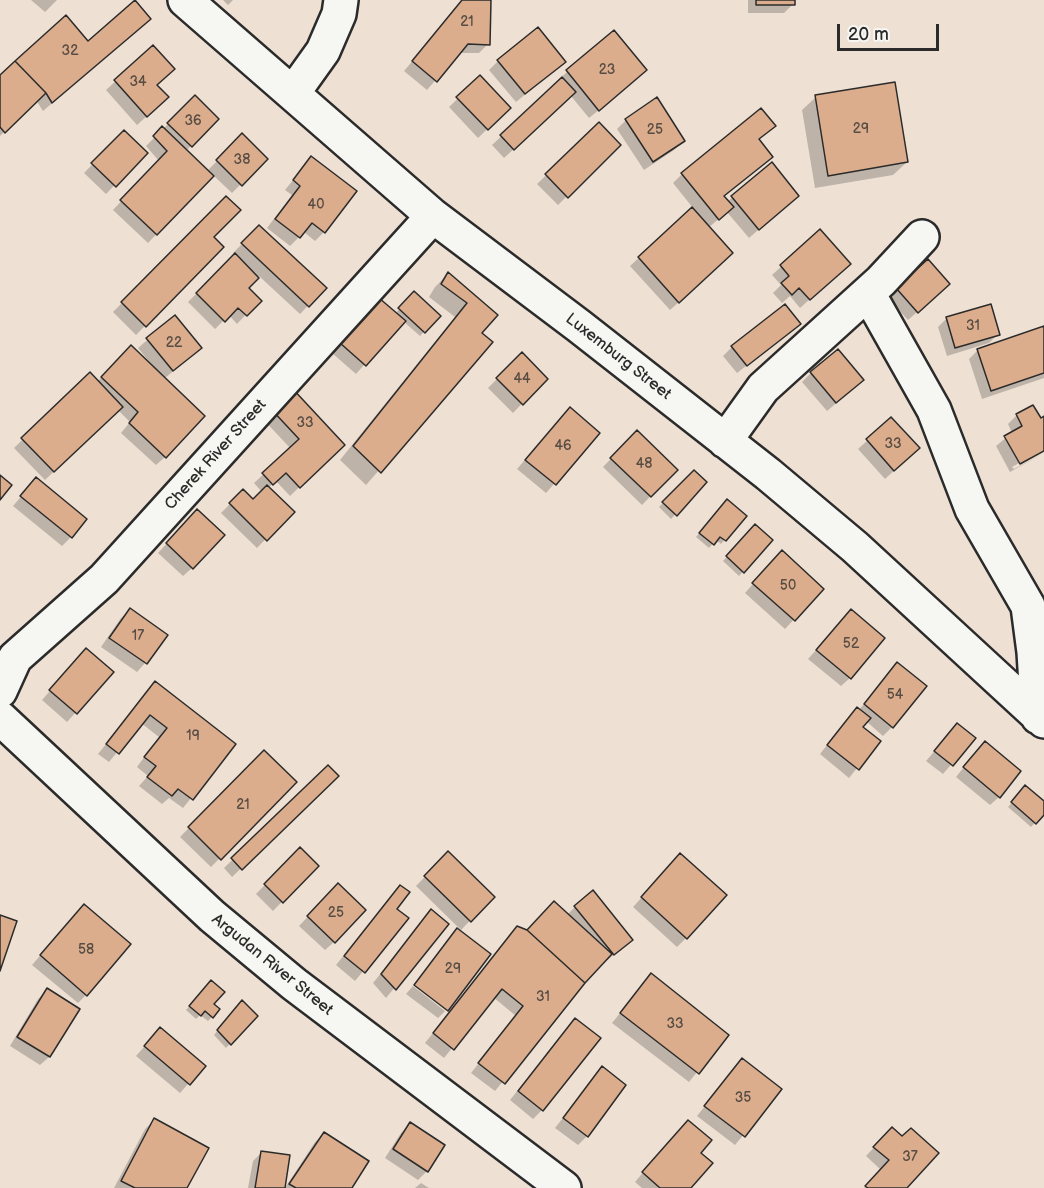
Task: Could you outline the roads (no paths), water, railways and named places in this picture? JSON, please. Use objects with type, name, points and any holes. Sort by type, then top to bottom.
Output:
[{"type":"street","name":"Luxemburg Street","points":[[184,0],[294,93],[433,216],[579,326],[855,547],[1041,719]]},
{"type":"street","points":[[294,93],[322,51],[339,14],[342,0]]},
{"type":"street","name":"Cherek River Street","points":[[0,691],[7,654],[104,579],[433,216]]},
{"type":"street","points":[[725,441],[763,388],[868,293],[922,237]]},
{"type":"street","points":[[868,293],[934,410],[972,509],[1028,606],[1041,719]]},
{"type":"street","name":"Argudan River Street","points":[[0,718],[212,916],[330,1011],[564,1188]]}]
